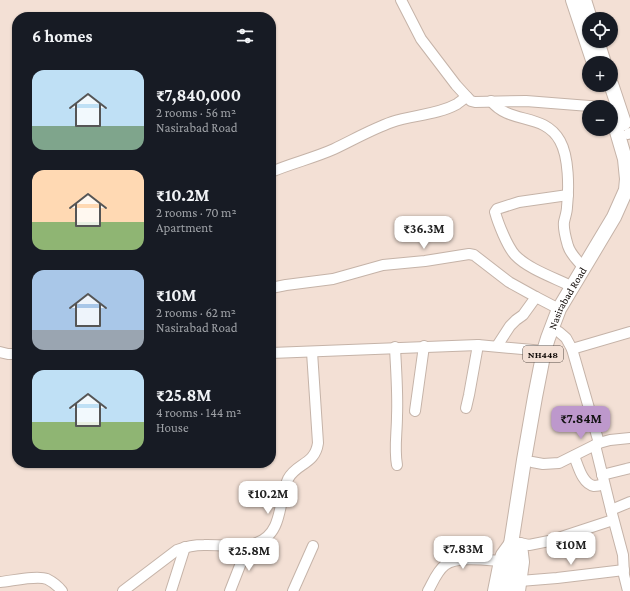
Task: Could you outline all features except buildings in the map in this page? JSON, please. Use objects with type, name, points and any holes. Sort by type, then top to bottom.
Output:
[{"type":"highway","points":[[573,0],[592,56]]},
{"type":"highway","points":[[584,0],[588,12]]},
{"type":"highway","points":[[614,92],[629,136]]},
{"type":"highway","name":"Nasirabad Road","points":[[517,544],[535,397],[544,351],[559,310],[614,217],[626,190],[627,179],[625,159],[618,135]]},
{"type":"highway","name":"Nasirabad Road","points":[[507,591],[506,564],[517,544],[553,349],[566,315],[619,225],[630,201]]},
{"type":"highway","points":[[517,544],[522,562],[519,586]]},
{"type":"highway","points":[[495,591],[506,564]]},
{"type":"street","points":[[401,0],[421,39],[456,85],[471,101],[526,101],[582,105]]},
{"type":"street","points":[[276,170],[334,149],[382,126],[406,118],[447,108],[457,104],[467,97]]},
{"type":"street","points":[[491,101],[494,105],[510,115],[541,123],[553,130],[561,142],[564,149],[568,170],[568,194],[564,230],[571,252],[584,268]]},
{"type":"street","points":[[568,194],[519,202],[497,209],[495,212],[514,254],[526,264],[572,287]]},
{"type":"street","points":[[276,287],[333,278],[379,266],[470,254],[474,255],[509,282],[559,310]]},
{"type":"street","points":[[497,346],[510,326],[523,315],[536,297]]},
{"type":"street","points":[[559,332],[566,338],[572,349],[597,444],[603,479],[612,515],[624,555],[626,567],[624,581],[628,591]]},
{"type":"street","points":[[572,349],[630,332]]},
{"type":"street","points":[[466,408],[478,345]]},
{"type":"street","points":[[276,354],[424,346],[478,345],[544,351]]},
{"type":"street","points":[[415,411],[424,346]]},
{"type":"street","points":[[395,348],[397,415],[395,456],[397,465]]},
{"type":"street","points":[[0,352],[12,354]]},
{"type":"street","points":[[123,591],[177,550],[185,547],[203,545],[248,545],[258,543],[272,533],[279,517],[288,478],[314,455],[317,449],[318,443],[312,352]]},
{"type":"street","points":[[532,462],[543,464],[559,463],[597,444],[610,440],[630,438]]},
{"type":"street","points":[[574,456],[583,477],[588,483],[596,486],[603,479],[630,468]]},
{"type":"street","points":[[517,544],[529,545],[542,543],[612,515],[630,502]]},
{"type":"street","points":[[230,591],[248,545]]},
{"type":"street","points":[[293,591],[313,546]]},
{"type":"street","points":[[172,591],[185,547]]},
{"type":"street","points":[[428,591],[446,564],[456,560],[464,559],[506,564]]},
{"type":"street","points":[[519,586],[557,578],[626,567]]},
{"type":"street","points":[[0,582],[39,577],[54,583],[62,591]]}]
